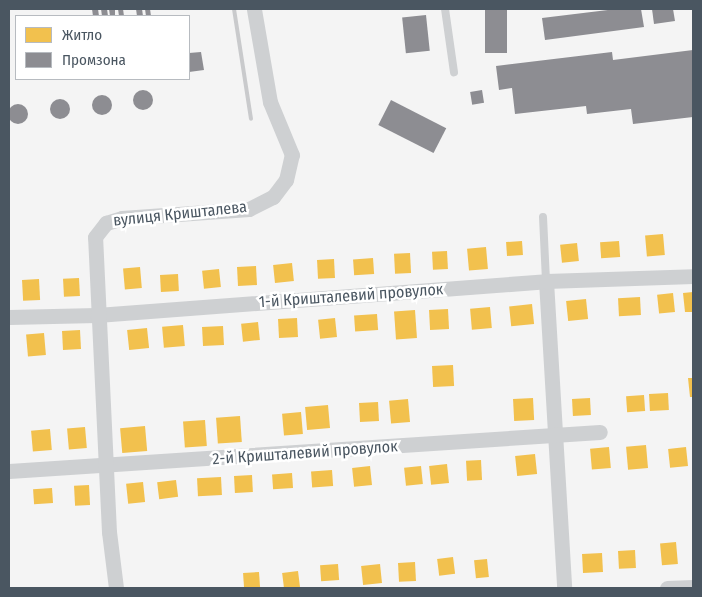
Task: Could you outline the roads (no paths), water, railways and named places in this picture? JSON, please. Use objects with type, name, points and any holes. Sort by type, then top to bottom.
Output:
[{"type":"street","name":"вулиця Кришталева","points":[[116,588],[106,468],[93,251],[106,223],[249,209],[273,197],[286,180],[292,155],[270,102],[254,9]]},
{"type":"street","name":"1-й Кришталевий провулок","points":[[9,317],[97,315],[546,281],[693,276]]},
{"type":"street","points":[[546,281],[564,588]]},
{"type":"street","name":"2-й Кришталевий провулок","points":[[9,471],[106,468],[600,432]]},
{"type":"street","points":[[667,588],[693,587]]},
{"type":"lane","points":[[445,9],[454,72]]},
{"type":"lane","points":[[543,217],[546,281]]},
{"type":"railway","points":[[234,9],[251,119]]}]
